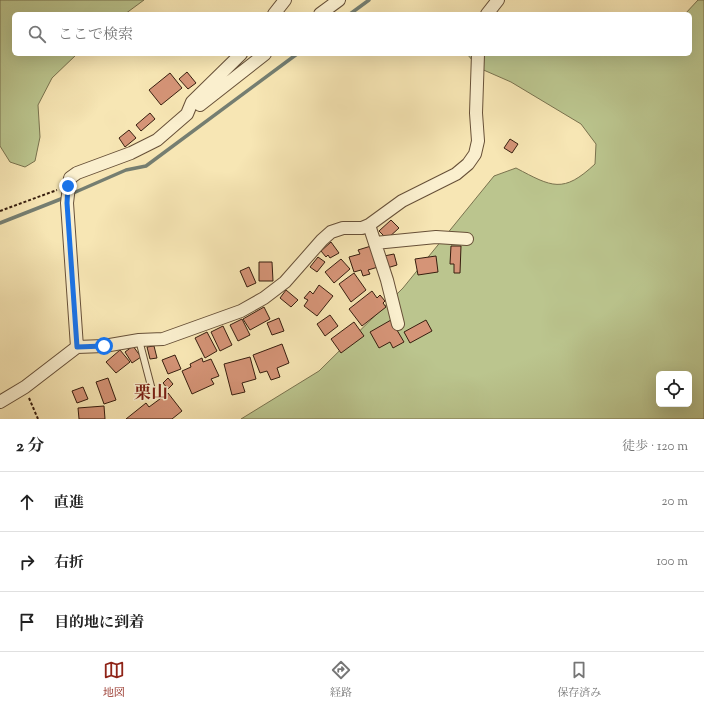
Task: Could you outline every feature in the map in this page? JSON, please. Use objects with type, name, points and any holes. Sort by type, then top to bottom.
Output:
[{"type":"street","points":[[276,12],[285,0]]},
{"type":"street","points":[[323,12],[339,0]]},
{"type":"street","points":[[489,12],[498,0]]},
{"type":"street","points":[[187,114],[192,102],[239,56]]},
{"type":"street","points":[[77,347],[67,203],[70,178],[77,173],[131,153],[157,140],[187,114],[262,56]]},
{"type":"street","points":[[0,402],[25,387],[77,347],[104,346],[139,340],[164,339],[241,311],[264,298],[285,282],[322,240],[331,232],[343,228],[362,228],[369,225],[402,201],[456,174],[468,164],[475,154],[478,141],[476,113],[478,56]]},
{"type":"street","points":[[369,225],[398,324]]},
{"type":"street","points":[[375,243],[436,237],[467,238]]},
{"type":"lane","points":[[139,340],[152,390]]},
{"type":"path","points":[[0,211],[68,187]]},
{"type":"path","points":[[25,387],[38,419]]},
{"type":"green space","points":[[0,0],[144,0],[128,12],[12,12],[12,56],[75,56],[52,78],[38,105],[40,137],[35,161],[25,167],[10,162],[0,146]]},
{"type":"green space","points":[[698,0],[704,0],[704,419],[241,419],[319,371],[403,288],[494,176],[516,168],[539,180],[557,184],[574,180],[584,174],[595,164],[596,144],[581,124],[511,82],[479,68],[469,56],[692,56],[692,12],[687,12]]},
{"type":"building","points":[[187,72],[196,83],[188,89],[179,79]]},
{"type":"building","points":[[170,73],[182,88],[161,105],[149,90]]},
{"type":"building","points":[[150,113],[155,119],[141,131],[136,125]]},
{"type":"building","points":[[129,130],[136,138],[125,147],[119,138]]},
{"type":"building","points":[[510,139],[518,144],[512,153],[504,148]]},
{"type":"building","points":[[391,220],[399,228],[387,239],[379,231]]},
{"type":"building","points":[[331,242],[339,253],[330,258],[328,255],[326,257],[321,251]]},
{"type":"building","points":[[371,246],[378,267],[368,270],[370,274],[363,276],[361,270],[354,272],[349,257],[360,254],[358,250]]},
{"type":"building","points":[[451,246],[461,246],[460,273],[454,273],[454,264],[450,264]]},
{"type":"building","points":[[394,254],[397,265],[387,268],[384,256]]},
{"type":"building","points":[[436,256],[438,272],[418,275],[415,259]]},
{"type":"building","points":[[318,257],[325,262],[317,272],[310,267]]},
{"type":"building","points":[[341,259],[350,269],[334,283],[325,272]]},
{"type":"building","points":[[259,262],[272,262],[273,281],[259,281]]},
{"type":"building","points":[[249,267],[256,283],[247,287],[240,271]]},
{"type":"building","points":[[354,273],[366,290],[351,302],[339,284]]},
{"type":"building","points":[[319,285],[333,296],[317,316],[304,306],[308,300],[304,298],[310,291],[313,294]]},
{"type":"building","points":[[286,290],[298,300],[291,307],[280,298]]},
{"type":"building","points":[[372,291],[377,298],[380,295],[385,301],[383,303],[386,307],[362,326],[349,309]]},
{"type":"building","points":[[264,307],[270,319],[250,330],[243,319]]},
{"type":"building","points":[[330,315],[338,326],[325,336],[317,324]]},
{"type":"building","points":[[279,318],[284,331],[272,335],[267,323]]},
{"type":"building","points":[[242,319],[250,335],[238,341],[230,325]]},
{"type":"building","points":[[391,320],[404,342],[393,348],[390,342],[379,348],[370,332]]},
{"type":"building","points":[[426,320],[432,331],[410,343],[404,332]]},
{"type":"building","points":[[354,322],[364,336],[341,353],[331,339]]},
{"type":"building","points":[[223,326],[232,345],[220,351],[211,332]]},
{"type":"building","points":[[207,332],[217,351],[205,358],[195,338]]},
{"type":"building","points":[[282,344],[289,363],[277,368],[280,377],[271,380],[267,371],[260,373],[253,355]]},
{"type":"building","points":[[133,346],[141,357],[132,363],[125,352]]},
{"type":"building","points":[[154,346],[157,358],[150,359],[147,347]]},
{"type":"building","points":[[120,350],[130,362],[116,373],[106,362]]},
{"type":"building","points":[[175,355],[181,369],[168,374],[162,360]]},
{"type":"building","points":[[250,357],[256,379],[242,383],[245,392],[232,395],[224,364]]},
{"type":"building","points":[[202,358],[203,362],[211,359],[219,376],[211,379],[214,384],[192,394],[182,371],[191,367],[190,364]]},
{"type":"building","points":[[108,378],[116,400],[104,404],[96,382]]},
{"type":"building","points":[[168,378],[173,384],[168,389],[163,383]]},
{"type":"building","points":[[83,387],[88,399],[77,403],[72,391]]},
{"type":"building","points":[[168,393],[182,411],[172,419],[126,419],[146,403],[149,407]]},
{"type":"building","points":[[104,406],[105,419],[79,419],[78,408]]},
{"type":"waterway","points":[[353,12],[369,0]]},
{"type":"waterway","points":[[71,194],[126,170],[146,166],[294,56]]},
{"type":"waterway","points":[[0,223],[66,197]]},
{"type":"district","name":"栗山","points":[[151,392]]},
{"type":"route","points":[[68,186],[67,203],[77,347],[104,346]]}]
